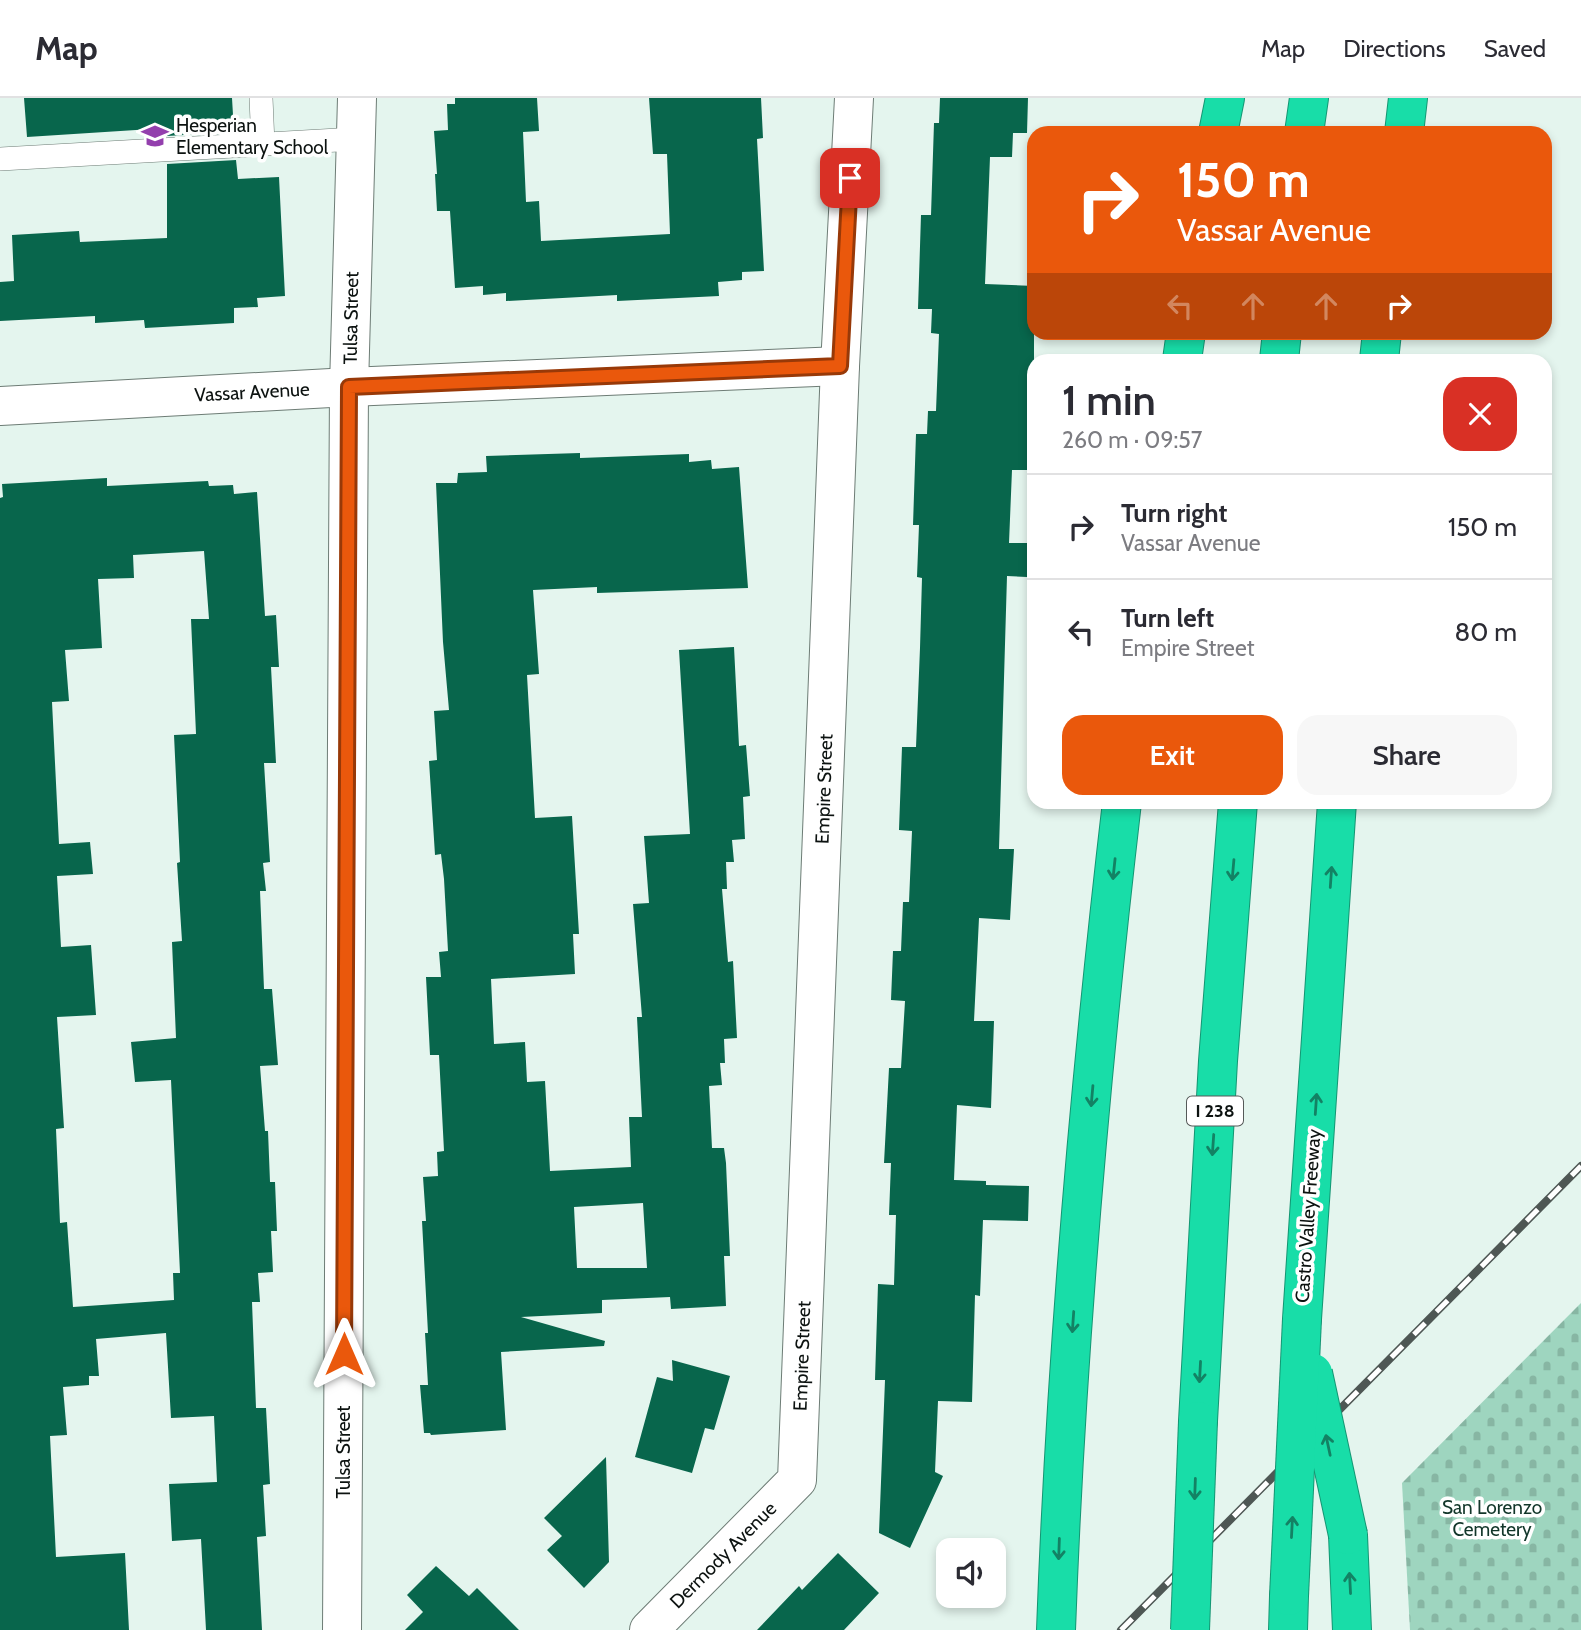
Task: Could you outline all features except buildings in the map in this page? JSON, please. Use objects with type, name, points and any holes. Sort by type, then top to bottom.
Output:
[{"type":"highway","points":[[1219,126],[1225,98]]},
{"type":"highway","points":[[1305,126],[1309,98]]},
{"type":"highway","points":[[1405,126],[1408,98]]},
{"type":"highway","points":[[1056,1630],[1061,1494],[1080,1225],[1105,951],[1121,809]]},
{"type":"highway","name":"I 238","points":[[1190,1630],[1198,1421],[1217,1087],[1237,809]]},
{"type":"highway","name":"Castro Valley Freeway","points":[[1288,1613],[1302,1319],[1338,809]]},
{"type":"highway","points":[[1302,1319],[1348,1535],[1352,1630]]},
{"type":"street","name":"Tulsa Street","points":[[342,1630],[349,387],[357,98]]},
{"type":"street","name":"Empire Street","points":[[797,1480],[840,366],[854,98]]},
{"type":"street","name":"Vassar Avenue","points":[[0,406],[349,387],[840,366]]},
{"type":"street","name":"Dermody Avenue","points":[[649,1630],[797,1480]]},
{"type":"lane","points":[[261,98],[263,144]]},
{"type":"lane","points":[[0,159],[356,139]]},
{"type":"green space","name":"San Lorenzo Cemetery","points":[[1581,1303],[1581,1630],[1410,1630],[1402,1483]]},
{"type":"railway","points":[[1121,1630],[1581,1166]]},
{"type":"place","name":"Hesperian Elementary School","points":[[155,136]]},
{"type":"route","points":[[344,1354],[349,387],[840,366],[850,178]]}]
